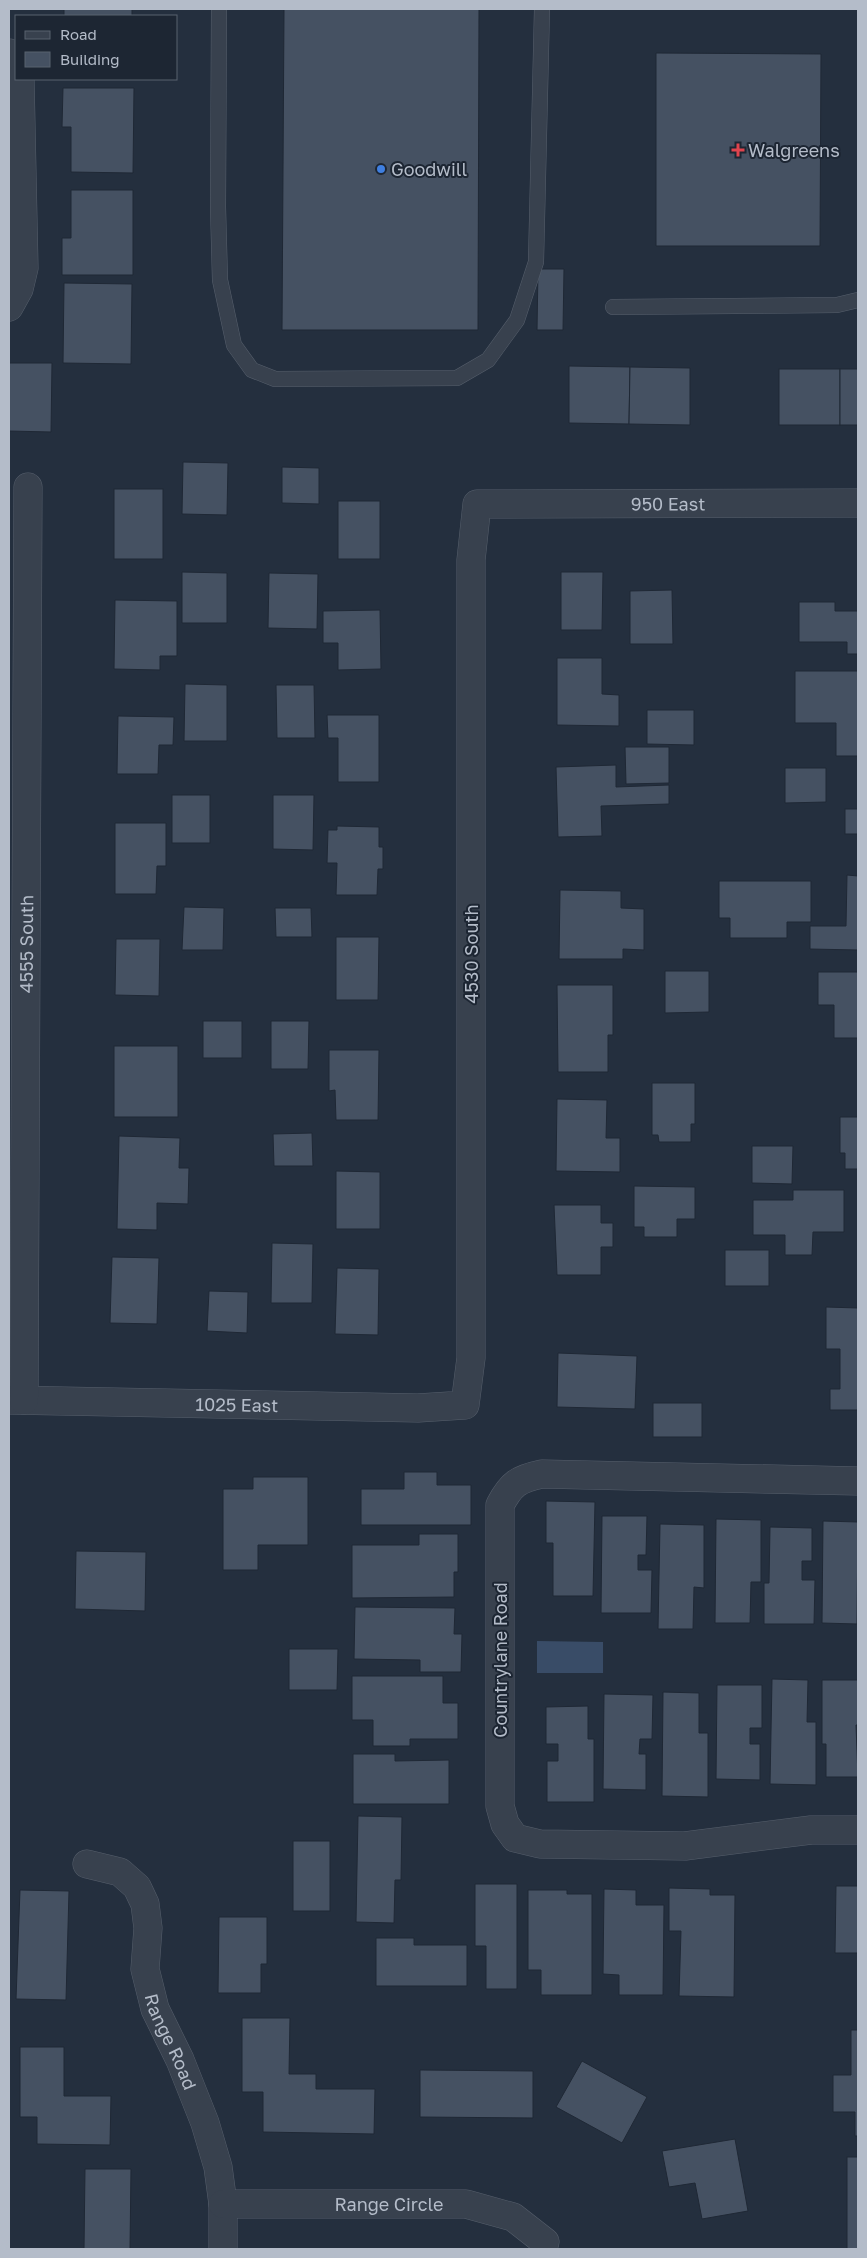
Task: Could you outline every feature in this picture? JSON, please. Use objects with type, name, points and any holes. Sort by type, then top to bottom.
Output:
[{"type":"street","points":[[9,307],[19,289],[24,268],[20,80]]},
{"type":"street","name":"4555 South","points":[[17,1400],[28,487]]},
{"type":"street","name":"950 East","points":[[477,504],[858,503]]},
{"type":"street","name":"4530 South","points":[[465,1405],[471,1358],[471,560],[477,504]]},
{"type":"street","name":"1025 East","points":[[17,1400],[418,1408],[465,1405]]},
{"type":"street","name":"Countrylane Road","points":[[858,1481],[542,1474],[524,1478],[509,1488],[500,1505],[500,1806],[505,1824],[515,1838],[540,1844],[684,1846],[811,1830],[858,1830]]},
{"type":"street","name":"Range Road","points":[[87,1864],[120,1872],[137,1887],[146,1904],[148,1928],[146,1969],[154,2009],[180,2060],[205,2123],[218,2167],[223,2204],[223,2249]]},
{"type":"street","name":"Range Circle","points":[[223,2204],[466,2204],[513,2217],[545,2242]]},
{"type":"lane","points":[[219,9],[218,207],[220,280],[234,345],[252,370],[274,379],[456,378],[488,360],[517,320],[536,262],[542,9]]},
{"type":"lane","points":[[613,308],[838,305],[858,300]]},
{"type":"water","points":[[537,1641],[603,1642],[603,1673],[537,1673]]},
{"type":"building","points":[[64,9],[132,9],[132,15],[64,15]]},
{"type":"building","name":"Goodwill","points":[[284,9],[479,9],[478,330],[282,330]]},
{"type":"building","name":"Walgreens","points":[[656,53],[821,54],[820,246],[656,246]]},
{"type":"building","points":[[63,88],[134,88],[133,173],[71,172],[71,127],[62,127]]},
{"type":"building","points":[[71,190],[133,190],[133,275],[62,275],[62,238],[71,238]]},
{"type":"building","points":[[538,269],[564,269],[563,330],[537,330]]},
{"type":"building","points":[[64,283],[132,284],[131,364],[63,363]]},
{"type":"building","points":[[9,363],[52,363],[51,432],[9,431]]},
{"type":"building","points":[[569,366],[630,367],[629,424],[569,423]]},
{"type":"building","points":[[630,367],[690,368],[690,425],[629,424]]},
{"type":"building","points":[[779,369],[840,369],[840,425],[779,425]]},
{"type":"building","points":[[840,369],[858,369],[858,425],[840,425]]},
{"type":"building","points":[[183,462],[228,463],[227,515],[182,514]]},
{"type":"building","points":[[282,467],[319,468],[319,504],[282,503]]},
{"type":"building","points":[[114,489],[163,489],[163,559],[114,559]]},
{"type":"building","points":[[338,501],[380,501],[380,559],[338,559]]},
{"type":"building","points":[[182,572],[227,573],[227,623],[182,623]]},
{"type":"building","points":[[561,572],[603,572],[602,630],[561,630]]},
{"type":"building","points":[[269,573],[318,574],[317,629],[268,628]]},
{"type":"building","points":[[672,590],[673,644],[630,644],[630,591]]},
{"type":"building","points":[[115,600],[177,601],[177,656],[160,656],[160,670],[114,669]]},
{"type":"building","points":[[799,602],[835,602],[835,611],[858,611],[858,654],[847,654],[847,642],[799,642]]},
{"type":"building","points":[[380,610],[381,669],[338,670],[338,643],[323,643],[323,611]]},
{"type":"building","points":[[557,658],[602,658],[602,694],[619,695],[619,726],[557,725]]},
{"type":"building","points":[[795,671],[858,671],[858,756],[836,756],[836,723],[795,723]]},
{"type":"building","points":[[185,684],[227,685],[227,741],[184,741]]},
{"type":"building","points":[[276,685],[314,685],[315,738],[277,738]]},
{"type":"building","points":[[647,710],[694,710],[694,745],[647,744]]},
{"type":"building","points":[[327,715],[379,715],[379,782],[338,782],[338,738],[328,738]]},
{"type":"building","points":[[118,716],[174,717],[173,745],[159,745],[158,774],[117,774]]},
{"type":"building","points":[[625,747],[669,747],[669,783],[626,784]]},
{"type":"building","points":[[616,765],[616,787],[669,785],[669,804],[601,806],[602,836],[558,837],[556,767]]},
{"type":"building","points":[[785,768],[826,768],[826,802],[785,803]]},
{"type":"building","points":[[172,795],[210,795],[210,843],[172,843]]},
{"type":"building","points":[[273,795],[314,795],[313,850],[273,849]]},
{"type":"building","points":[[845,809],[858,809],[858,834],[845,834]]},
{"type":"building","points":[[115,823],[166,823],[166,866],[157,866],[156,894],[115,894]]},
{"type":"building","points":[[337,826],[379,827],[379,847],[383,847],[383,869],[378,869],[377,895],[336,895],[337,863],[327,863],[328,830],[337,830]]},
{"type":"building","points":[[847,875],[858,876],[858,950],[810,949],[810,926],[846,926]]},
{"type":"building","points":[[719,881],[811,881],[811,922],[787,922],[787,938],[730,938],[730,918],[719,918]]},
{"type":"building","points":[[560,890],[621,891],[621,908],[644,909],[644,950],[623,949],[623,959],[559,959]]},
{"type":"building","points":[[184,907],[224,908],[223,950],[182,950]]},
{"type":"building","points":[[275,908],[311,908],[312,937],[276,937]]},
{"type":"building","points":[[336,937],[379,937],[378,1000],[336,1000]]},
{"type":"building","points":[[116,939],[160,939],[159,996],[115,995]]},
{"type":"building","points":[[665,971],[709,971],[709,1012],[665,1013]]},
{"type":"building","points":[[818,972],[858,972],[858,1038],[834,1038],[834,1005],[818,1005]]},
{"type":"building","points":[[557,985],[613,985],[613,1035],[608,1035],[608,1072],[558,1072]]},
{"type":"building","points":[[203,1021],[242,1021],[242,1058],[203,1058]]},
{"type":"building","points":[[271,1021],[309,1021],[308,1069],[271,1069]]},
{"type":"building","points":[[114,1046],[178,1046],[178,1117],[114,1117]]},
{"type":"building","points":[[329,1050],[379,1050],[378,1120],[336,1120],[335,1090],[329,1091]]},
{"type":"building","points":[[652,1083],[695,1083],[695,1124],[691,1124],[691,1142],[659,1142],[658,1135],[652,1135]]},
{"type":"building","points":[[557,1099],[607,1100],[606,1138],[620,1138],[620,1172],[556,1171]]},
{"type":"building","points":[[840,1117],[858,1117],[858,1169],[845,1169],[845,1153],[840,1153]]},
{"type":"building","points":[[312,1133],[313,1166],[274,1166],[273,1134]]},
{"type":"building","points":[[119,1136],[180,1138],[179,1168],[189,1168],[188,1204],[157,1203],[157,1230],[117,1229]]},
{"type":"building","points":[[752,1146],[793,1146],[792,1184],[752,1183]]},
{"type":"building","points":[[336,1171],[380,1172],[380,1229],[336,1229]]},
{"type":"building","points":[[634,1186],[695,1187],[695,1219],[677,1219],[677,1237],[644,1237],[644,1227],[634,1227]]},
{"type":"building","points":[[793,1190],[844,1190],[844,1232],[813,1232],[812,1255],[785,1255],[785,1235],[753,1235],[753,1200],[793,1200]]},
{"type":"building","points":[[554,1205],[601,1205],[601,1223],[613,1223],[613,1247],[601,1247],[601,1275],[557,1275]]},
{"type":"building","points":[[272,1243],[313,1244],[312,1303],[271,1303]]},
{"type":"building","points":[[725,1250],[769,1250],[769,1286],[725,1286]]},
{"type":"building","points":[[112,1257],[159,1258],[157,1324],[110,1323]]},
{"type":"building","points":[[337,1268],[379,1269],[378,1335],[335,1334]]},
{"type":"building","points":[[209,1291],[248,1292],[247,1333],[207,1331]]},
{"type":"building","points":[[826,1307],[858,1308],[858,1410],[830,1410],[830,1389],[840,1389],[840,1349],[826,1349]]},
{"type":"building","points":[[558,1353],[637,1356],[635,1409],[557,1407]]},
{"type":"building","points":[[653,1403],[702,1403],[702,1437],[653,1437]]},
{"type":"building","points":[[404,1472],[437,1472],[437,1485],[471,1485],[471,1525],[361,1525],[361,1489],[404,1489]]},
{"type":"building","points":[[253,1477],[308,1477],[308,1545],[258,1545],[258,1570],[223,1570],[223,1489],[253,1489]]},
{"type":"building","points":[[546,1501],[595,1502],[593,1596],[553,1596],[553,1543],[546,1543]]},
{"type":"building","points":[[602,1516],[647,1516],[646,1555],[638,1555],[638,1570],[652,1570],[651,1613],[601,1613]]},
{"type":"building","points":[[716,1519],[761,1520],[761,1582],[751,1582],[750,1623],[715,1623]]},
{"type":"building","points":[[823,1521],[858,1522],[857,1624],[822,1623]]},
{"type":"building","points":[[660,1524],[704,1525],[704,1588],[694,1587],[693,1629],[658,1629]]},
{"type":"building","points":[[770,1527],[812,1528],[812,1561],[802,1561],[802,1580],[815,1580],[814,1624],[764,1624],[764,1583],[769,1583]]},
{"type":"building","points":[[419,1534],[458,1534],[458,1572],[454,1572],[454,1597],[352,1598],[352,1545],[419,1545]]},
{"type":"building","points":[[76,1551],[146,1552],[145,1611],[75,1609]]},
{"type":"building","points":[[355,1607],[455,1608],[454,1634],[462,1634],[461,1672],[420,1672],[420,1660],[354,1659]]},
{"type":"building","points":[[289,1649],[338,1649],[337,1690],[289,1690]]},
{"type":"building","points":[[352,1676],[443,1676],[443,1703],[458,1703],[458,1739],[410,1739],[410,1746],[373,1746],[373,1720],[352,1720]]},
{"type":"building","points":[[772,1679],[808,1680],[807,1722],[816,1722],[816,1785],[770,1784]]},
{"type":"building","points":[[822,1680],[858,1680],[858,1725],[856,1725],[858,1777],[826,1777],[826,1744],[822,1744]]},
{"type":"building","points":[[717,1685],[762,1685],[762,1728],[750,1728],[750,1744],[760,1744],[760,1780],[716,1779]]},
{"type":"building","points":[[663,1692],[699,1693],[699,1733],[708,1733],[708,1797],[662,1796]]},
{"type":"building","points":[[604,1694],[653,1695],[652,1739],[640,1739],[639,1754],[646,1754],[646,1790],[603,1789]]},
{"type":"building","points":[[588,1706],[588,1739],[594,1739],[594,1802],[547,1802],[547,1761],[558,1761],[558,1744],[546,1744],[546,1707]]},
{"type":"building","points":[[353,1754],[395,1754],[395,1761],[449,1760],[449,1804],[353,1804]]},
{"type":"building","points":[[358,1816],[402,1817],[401,1880],[395,1880],[394,1923],[356,1922]]},
{"type":"building","points":[[293,1841],[330,1841],[330,1911],[293,1911]]},
{"type":"building","points":[[475,1884],[517,1884],[517,1989],[486,1989],[486,1946],[475,1946]]},
{"type":"building","points":[[836,1886],[858,1886],[858,1953],[835,1953]]},
{"type":"building","points":[[669,1888],[710,1889],[710,1895],[735,1895],[734,1997],[679,1996],[681,1931],[669,1931]]},
{"type":"building","points":[[604,1889],[636,1890],[636,1905],[664,1905],[663,1995],[619,1995],[619,1975],[603,1974]]},
{"type":"building","points":[[20,1890],[69,1891],[66,2000],[16,1999]]},
{"type":"building","points":[[528,1890],[567,1890],[567,1894],[592,1894],[592,1995],[541,1995],[541,1970],[528,1970]]},
{"type":"building","points":[[219,1917],[267,1917],[267,1964],[261,1964],[261,1993],[218,1993]]},
{"type":"building","points":[[376,1938],[414,1938],[414,1945],[467,1945],[467,1986],[376,1986]]},
{"type":"building","points":[[242,2018],[290,2018],[289,2074],[316,2074],[316,2089],[375,2089],[374,2134],[263,2132],[263,2092],[242,2092]]},
{"type":"building","points":[[851,2030],[858,2030],[858,2136],[855,2136],[855,2112],[833,2112],[833,2075],[851,2075]]},
{"type":"building","points":[[20,2047],[64,2047],[64,2096],[111,2096],[110,2145],[37,2144],[37,2117],[20,2117]]},
{"type":"building","points":[[582,2061],[647,2097],[622,2143],[556,2107]]},
{"type":"building","points":[[420,2070],[533,2071],[533,2118],[420,2117]]},
{"type":"building","points":[[735,2139],[748,2211],[702,2219],[695,2183],[669,2187],[662,2151]]},
{"type":"building","points":[[847,2157],[858,2157],[858,2249],[847,2249]]},
{"type":"building","points":[[85,2169],[131,2169],[130,2249],[84,2249]]},
{"type":"place","name":"Walgreens","points":[[738,150]]},
{"type":"place","name":"Goodwill","points":[[381,169]]}]
